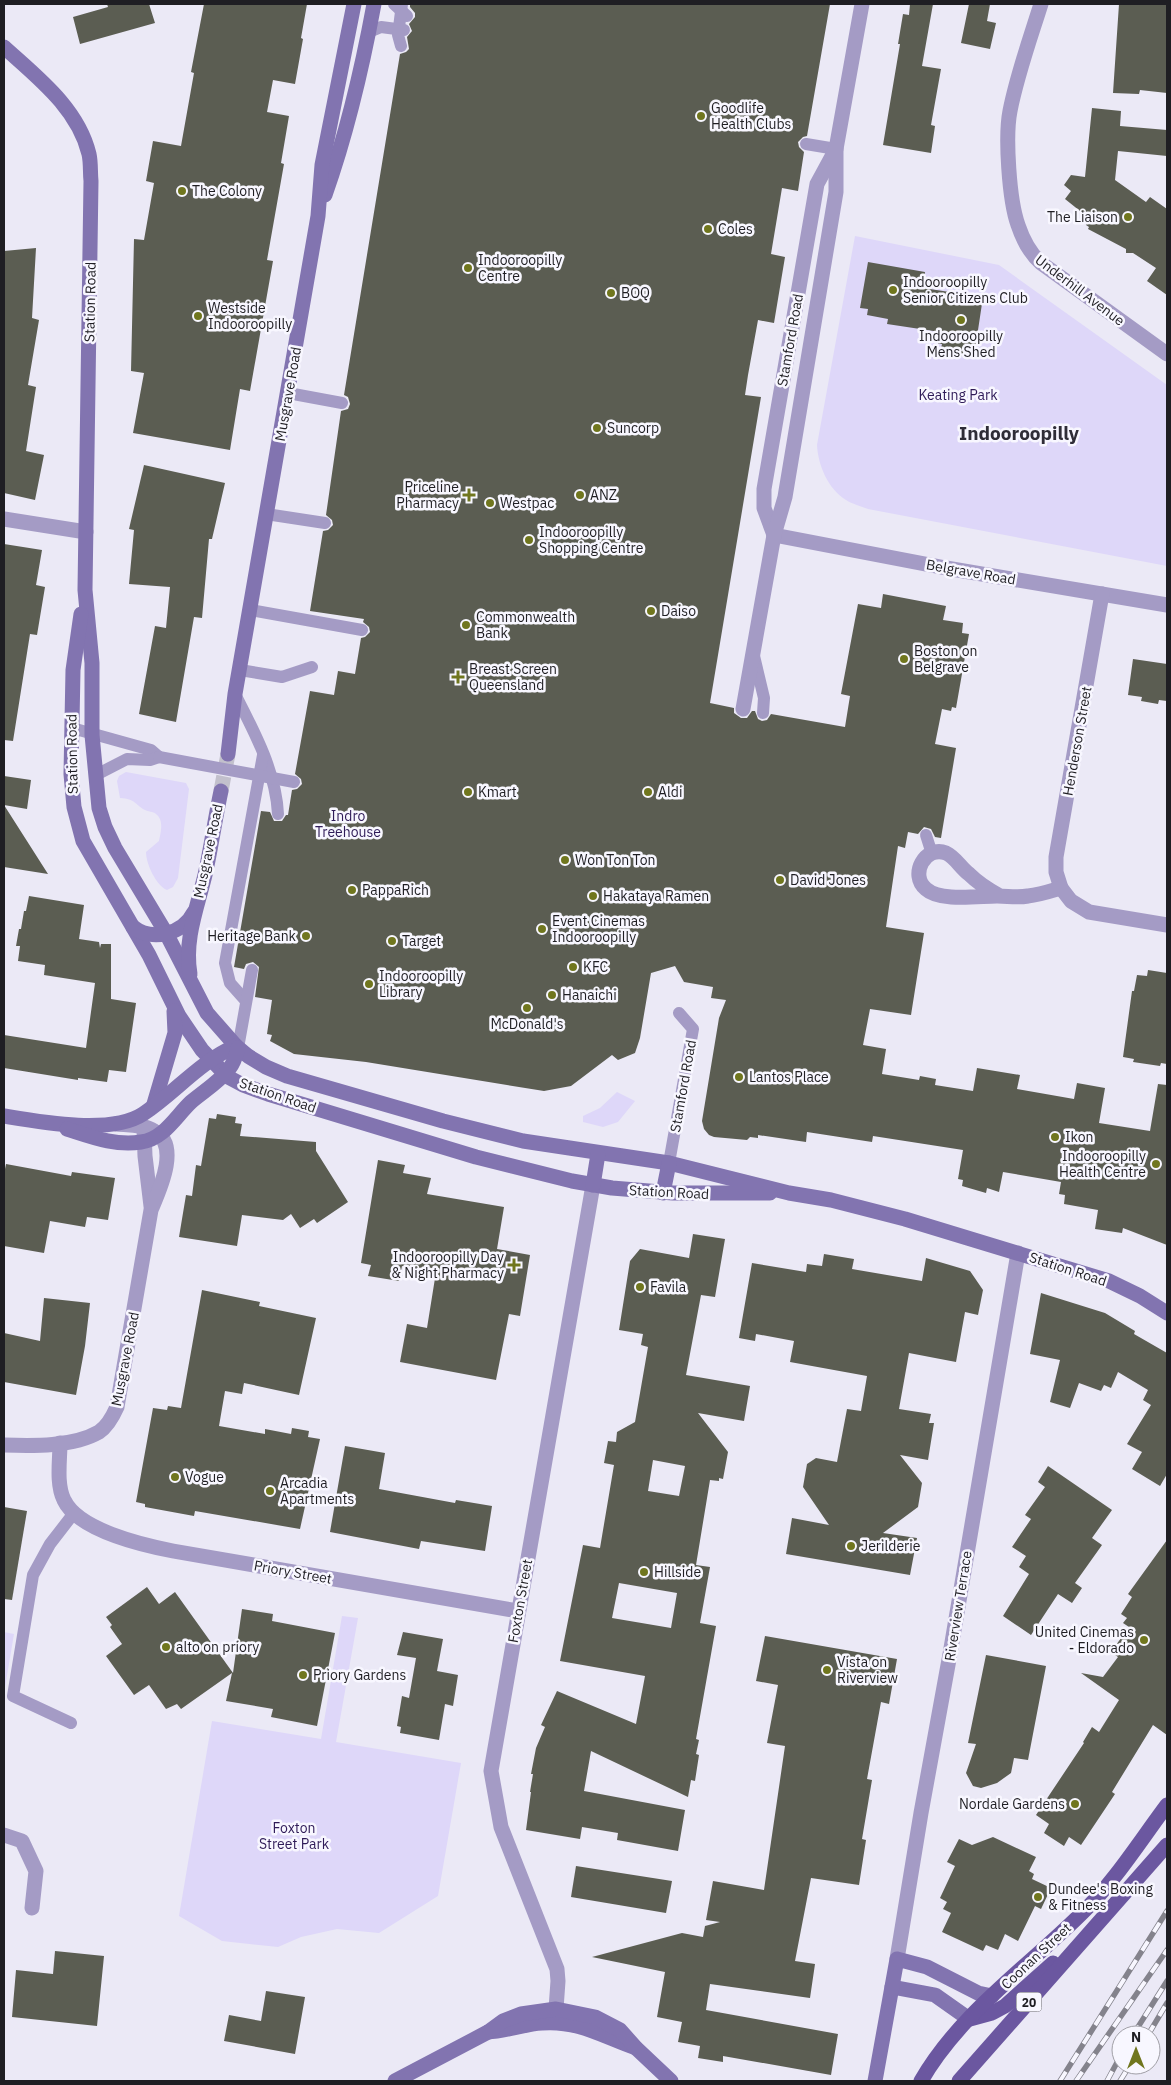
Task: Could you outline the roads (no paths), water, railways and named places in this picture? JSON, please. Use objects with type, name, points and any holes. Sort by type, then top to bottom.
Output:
[{"type":"main road","name":"Coonan Street","points":[[921,2081],[943,2048],[969,2019],[1091,1904],[1167,1805]]},
{"type":"main road","name":"Coonan Street","points":[[960,2081],[1012,2019],[1100,1924],[1167,1845]]},
{"type":"main road","points":[[969,2019],[992,2013],[1005,2006],[1100,1924]]},
{"type":"street","name":"Musgrave Road","points":[[228,754],[266,514],[318,216],[322,166],[354,4]]},
{"type":"street","points":[[318,216],[334,169],[356,92],[374,4]]},
{"type":"street","name":"Stamford Road","points":[[743,709],[774,535],[785,497],[836,192],[836,149],[862,4]]},
{"type":"street","name":"Underhill Avenue","points":[[1041,4],[1008,120],[1009,165],[1018,225],[1028,247],[1042,263],[1167,354]]},
{"type":"street","name":"Station Road","points":[[4,47],[51,90],[71,114],[84,138],[89,156],[91,181],[85,590],[92,663],[92,735],[100,808],[109,836],[166,933],[207,1013],[237,1047],[266,1067],[299,1080],[523,1141],[598,1154],[669,1163],[790,1193],[831,1200],[904,1219],[1109,1281],[1140,1296],[1167,1313]]},
{"type":"street","name":"Stamford Road","points":[[774,535],[764,508],[766,479],[817,184],[836,149]]},
{"type":"street","points":[[4,519],[86,532]]},
{"type":"street","name":"Belgrave Road","points":[[774,535],[946,568],[1167,605]]},
{"type":"street","name":"Station Road","points":[[85,590],[73,670],[72,790],[80,831],[92,858],[133,927],[187,1029],[210,1060],[224,1074],[250,1088],[367,1124],[504,1165],[593,1185],[663,1193],[790,1193]]},
{"type":"street","name":"Henderson Street","points":[[1062,888],[1056,872],[1056,857],[1102,594]]},
{"type":"street","name":"Musgrave Road","points":[[166,933],[183,925],[190,919],[194,911],[205,876],[221,792]]},
{"type":"street","points":[[1000,896],[972,877],[950,856],[941,852],[932,854],[924,859],[919,869],[920,882],[927,891],[949,896],[1000,896],[1013,898],[1062,888],[1071,901],[1089,912],[1167,925]]},
{"type":"street","name":"Musgrave Road","points":[[193,984],[188,958],[194,911]]},
{"type":"street","points":[[133,927],[149,934],[166,933]]},
{"type":"street","points":[[51,1124],[110,1123],[135,1118],[152,1107],[175,1033],[172,1002]]},
{"type":"street","name":"Musgrave Road","points":[[151,1210],[144,1134],[152,1107],[210,1060],[237,1047]]},
{"type":"street","points":[[110,1123],[144,1134],[159,1134],[190,1103],[224,1074],[234,1060],[237,1047]]},
{"type":"street","points":[[4,1116],[51,1124],[111,1142],[126,1144],[144,1134]]},
{"type":"street","name":"Musgrave Road","points":[[4,1445],[60,1443],[74,1440],[100,1431],[113,1417],[117,1407],[151,1210],[163,1180],[167,1158],[165,1145],[159,1134]]},
{"type":"street","points":[[593,1185],[598,1154]]},
{"type":"street","points":[[663,1193],[669,1163]]},
{"type":"street","name":"Foxton Street","points":[[556,2009],[558,1981],[556,1970],[500,1827],[491,1771],[593,1185]]},
{"type":"street","name":"Riverview Terrace","points":[[875,2081],[1018,1253]]},
{"type":"street","points":[[60,1443],[61,1490],[64,1499],[74,1513]]},
{"type":"street","name":"Priory Street","points":[[74,1513],[110,1534],[154,1547],[518,1612]]},
{"type":"street","points":[[4,1835],[22,1841],[36,1871],[32,1908]]},
{"type":"street","points":[[897,1959],[927,1967],[978,1993],[992,1996]]},
{"type":"street","points":[[892,1988],[935,1995],[969,2019]]},
{"type":"street","points":[[395,2081],[488,2032],[503,2021],[521,2014],[556,2009],[595,2017],[620,2030],[671,2081]]},
{"type":"street","points":[[488,2032],[507,2031],[530,2024],[555,2022],[595,2030],[616,2042],[636,2048]]},
{"type":"lane","points":[[394,4],[405,10],[398,35],[402,46]]},
{"type":"lane","points":[[369,32],[382,26],[404,30]]},
{"type":"lane","points":[[806,144],[836,149]]},
{"type":"lane","points":[[288,393],[342,403]]},
{"type":"lane","points":[[266,514],[324,523]]},
{"type":"lane","points":[[251,610],[362,630]]},
{"type":"lane","points":[[753,651],[764,698],[763,713]]},
{"type":"lane","points":[[240,670],[282,677],[312,667]]},
{"type":"lane","points":[[236,694],[274,783],[278,814]]},
{"type":"lane","points":[[72,728],[139,753],[150,760],[160,757],[294,782]]},
{"type":"lane","points":[[96,775],[139,753]]},
{"type":"lane","points":[[246,1001],[230,983],[226,963],[263,755]]},
{"type":"lane","points":[[926,835],[932,854]]},
{"type":"lane","points":[[237,1047],[252,970]]},
{"type":"lane","name":"Stamford Road","points":[[669,1163],[693,1029],[679,1013]]},
{"type":"lane","points":[[71,1723],[13,1696],[33,1575],[50,1544],[74,1513]]},
{"type":"tunnel","points":[[221,791],[228,754]]},
{"type":"railway","points":[[1060,2081],[1167,1911]]},
{"type":"railway","points":[[1076,2081],[1167,1950]]},
{"type":"railway","points":[[1139,2025],[1167,1981]]},
{"type":"railway","points":[[1154,2025],[1167,2003]]},
{"type":"railway","points":[[1107,2081],[1111,2074]]},
{"type":"railway","points":[[1120,2081],[1124,2075]]},
{"type":"place","name":"Goodlife Health Clubs","points":[[701,116]]},
{"type":"place","name":"The Colony","points":[[182,191]]},
{"type":"place","name":"The Liaison","points":[[1128,217]]},
{"type":"place","name":"Coles","points":[[708,229]]},
{"type":"place","name":"Indooroopilly Centre","points":[[468,268]]},
{"type":"place","name":"Indooroopilly Senior Citizens Club","points":[[893,290]]},
{"type":"place","name":"BOQ","points":[[611,293]]},
{"type":"place","name":"Westside Indooroopilly","points":[[198,316]]},
{"type":"place","name":"Indooroopilly Mens Shed","points":[[961,320]]},
{"type":"place","name":"Suncorp","points":[[597,428]]},
{"type":"place","name":"Priceline Pharmacy","points":[[469,495]]},
{"type":"place","name":"ANZ","points":[[580,495]]},
{"type":"place","name":"Westpac","points":[[490,503]]},
{"type":"place","name":"Indooroopilly Shopping Centre","points":[[529,540]]},
{"type":"place","name":"Daiso","points":[[651,611]]},
{"type":"place","name":"Commonwealth Bank","points":[[466,625]]},
{"type":"place","name":"Boston on Belgrave","points":[[904,659]]},
{"type":"place","name":"Breast Screen Queensland","points":[[458,677]]},
{"type":"place","name":"Kmart","points":[[468,792]]},
{"type":"place","name":"Aldi","points":[[648,792]]},
{"type":"place","name":"Won Ton Ton","points":[[565,860]]},
{"type":"place","name":"David Jones","points":[[780,880]]},
{"type":"place","name":"PappaRich","points":[[352,890]]},
{"type":"place","name":"Hakataya Ramen","points":[[593,896]]},
{"type":"place","name":"Event Cinemas Indooroopilly","points":[[542,929]]},
{"type":"place","name":"Heritage Bank","points":[[306,936]]},
{"type":"place","name":"Target","points":[[392,941]]},
{"type":"place","name":"KFC","points":[[573,967]]},
{"type":"place","name":"Indooroopilly Library","points":[[369,984]]},
{"type":"place","name":"Hanaichi","points":[[552,995]]},
{"type":"place","name":"McDonald's","points":[[527,1008]]},
{"type":"place","name":"Lantos Place","points":[[739,1077]]},
{"type":"place","name":"Ikon","points":[[1055,1137]]},
{"type":"place","name":"Indooroopilly Health Centre","points":[[1156,1164]]},
{"type":"place","name":"Indooroopilly Day & Night Pharmacy","points":[[514,1265]]},
{"type":"place","name":"Favila","points":[[640,1287]]},
{"type":"place","name":"Vogue","points":[[175,1477]]},
{"type":"place","name":"Arcadia Apartments","points":[[270,1491]]},
{"type":"place","name":"Jerilderie","points":[[851,1546]]},
{"type":"place","name":"Hillside","points":[[644,1572]]},
{"type":"place","name":"United Cinemas - Eldorado","points":[[1144,1640]]},
{"type":"place","name":"alto on priory","points":[[166,1647]]},
{"type":"place","name":"Vista on Riverview","points":[[827,1670]]},
{"type":"place","name":"Priory Gardens","points":[[303,1675]]},
{"type":"place","name":"Nordale Gardens","points":[[1075,1804]]},
{"type":"place","name":"Dundee's Boxing & Fitness","points":[[1038,1897]]},
{"type":"district","name":"Indooroopilly","points":[[1019,433]]},
{"type":"park label","name":"Keating Park","points":[[958,395]]},
{"type":"park label","name":"Indro Treehouse","points":[[348,824]]},
{"type":"park label","name":"Foxton Street Park","points":[[294,1836]]}]
